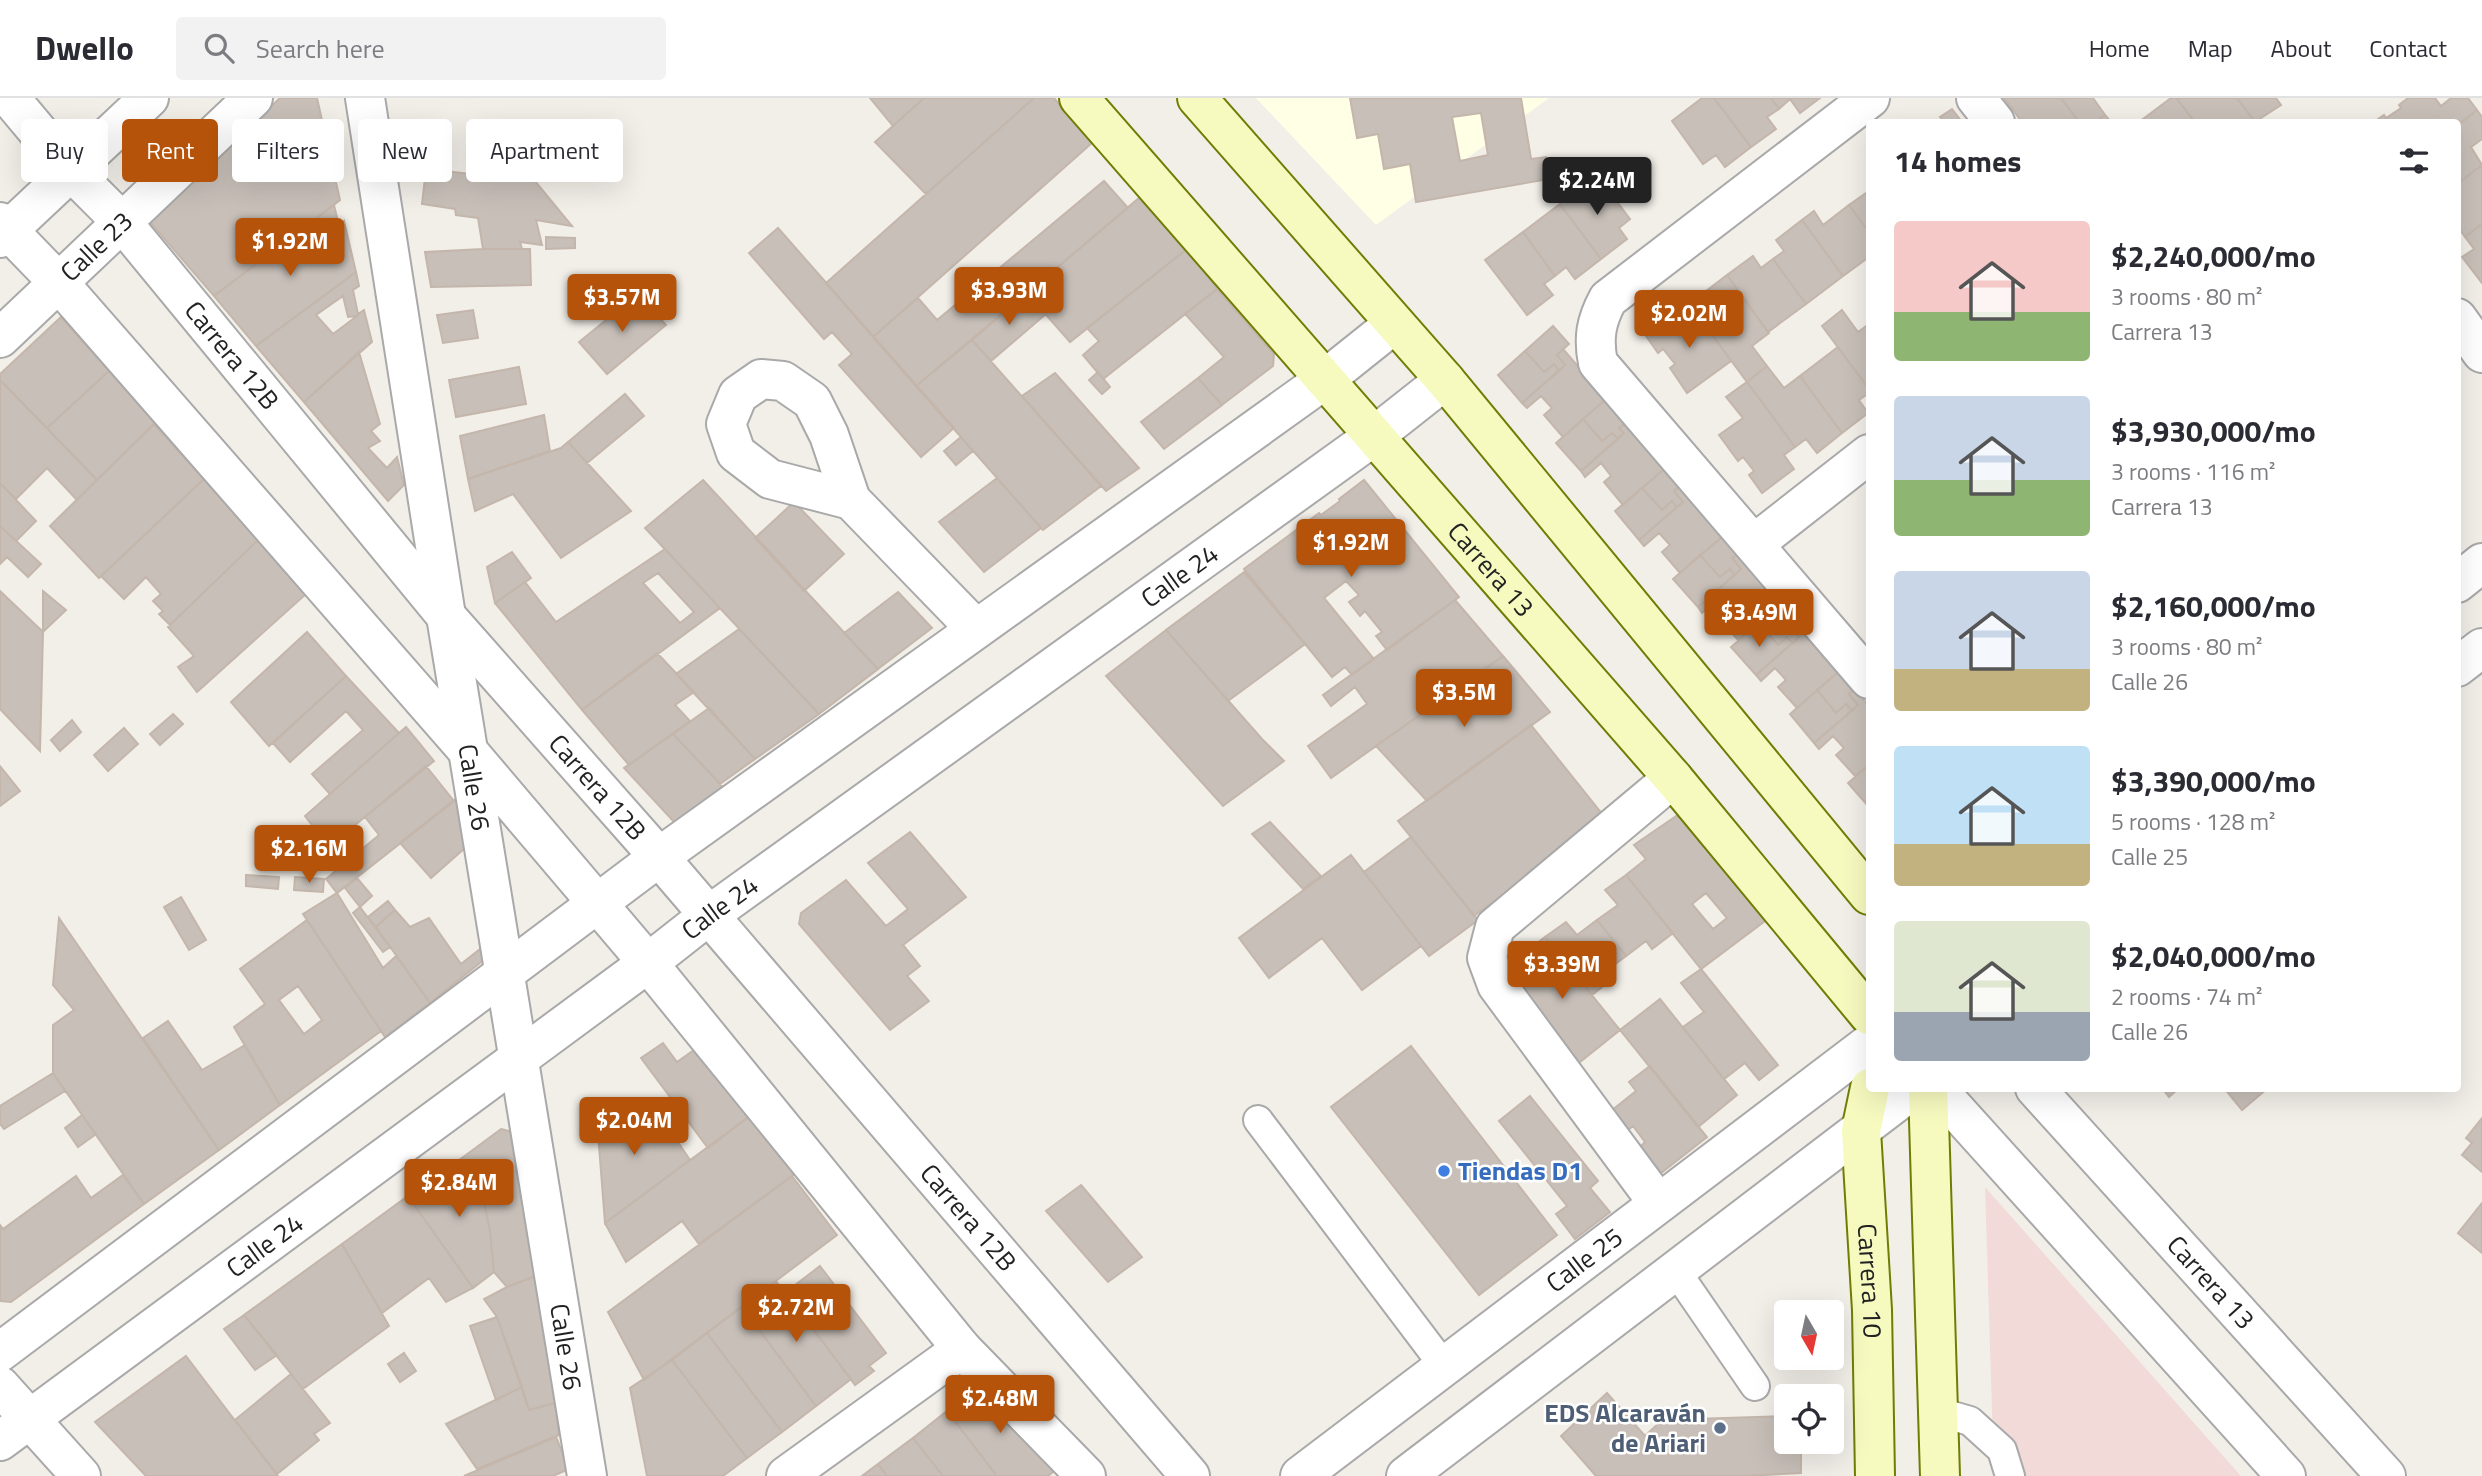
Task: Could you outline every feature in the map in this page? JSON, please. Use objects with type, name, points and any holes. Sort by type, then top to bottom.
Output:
[{"type":"main road","name":"Carrera 13","points":[[1079,98],[1673,778],[1866,1011]]},
{"type":"main road","points":[[1197,98],[1445,380],[1866,891]]},
{"type":"main road","name":"Carrera 10","points":[[1869,1092],[1861,1131],[1872,1310],[1875,1476]]},
{"type":"main road","points":[[1928,1092],[1940,1476]]},
{"type":"street","name":"Carrera 12B","points":[[10,98],[28,119]]},
{"type":"street","points":[[108,136],[149,98]]},
{"type":"street","name":"Calle 23","points":[[0,338],[253,98]]},
{"type":"street","name":"Calle 26","points":[[365,98],[446,616],[587,1476]]},
{"type":"street","points":[[1866,676],[1598,363],[1594,344],[1596,325],[1608,299],[1870,98]]},
{"type":"street","points":[[1976,98],[1993,119]]},
{"type":"street","points":[[58,182],[2,230],[59,283],[468,751],[648,963],[962,1349],[1086,1476]]},
{"type":"street","name":"Carrera 12B","points":[[82,182],[122,222],[446,616],[659,857],[1190,1476]]},
{"type":"street","points":[[0,1352],[659,857],[1324,380],[1394,324]]},
{"type":"street","points":[[2461,324],[2482,353]]},
{"type":"street","name":"Calle 24","points":[[15,1430],[648,963],[709,915],[1374,436],[1445,380]]},
{"type":"street","points":[[1754,544],[1866,456]]},
{"type":"street","points":[[851,500],[976,629]]},
{"type":"street","points":[[2461,580],[2482,563]]},
{"type":"street","points":[[2461,664],[2482,648]]},
{"type":"street","points":[[1658,1203],[1497,985],[1487,958],[1495,927],[1673,778]]},
{"type":"street","name":"Calle 25","points":[[1300,1476],[1866,1046]]},
{"type":"street","points":[[1406,1476],[1910,1092]]},
{"type":"street","points":[[1940,1092],[2286,1476]]},
{"type":"street","name":"Carrera 13","points":[[2039,1092],[2386,1476]]},
{"type":"street","points":[[786,1476],[962,1349]]},
{"type":"street","points":[[0,1386],[15,1430],[81,1476]]},
{"type":"lane","points":[[1258,1120],[1444,1366]]},
{"type":"lane","points":[[1676,1271],[1755,1386]]},
{"type":"lane","points":[[1939,1412],[1970,1421],[2002,1450],[2010,1476]]},
{"type":"shaded area","points":[[1256,98],[1549,98],[1376,225]]},
{"type":"shaded area","points":[[1985,1187],[2241,1476],[1994,1476]]},
{"type":"building","points":[[280,98],[317,98],[322,119],[258,119]]},
{"type":"building","points":[[870,98],[924,98],[893,126]]},
{"type":"building","points":[[924,98],[1034,98],[926,194],[875,142]]},
{"type":"building","points":[[1034,98],[1054,98],[1092,143],[873,337],[826,283]]},
{"type":"building","points":[[1350,98],[1521,98],[1531,159],[1546,157],[1549,179],[1416,202],[1410,164],[1384,169],[1378,134],[1357,138]],"holes":[[[1481,113],[1488,155],[1460,161],[1452,117]]]},
{"type":"building","points":[[1702,98],[1714,98],[1751,147],[1725,167],[1716,155],[1703,164],[1672,121]]},
{"type":"building","points":[[1714,98],[1771,98],[1779,109],[1767,117],[1776,129],[1751,147]]},
{"type":"building","points":[[1771,98],[1820,98],[1800,113],[1790,99],[1779,109]]},
{"type":"building","points":[[2004,98],[2061,98],[2077,119],[2020,119]]},
{"type":"building","points":[[2061,98],[2093,98],[2105,115],[2099,119],[2077,119]]},
{"type":"building","points":[[2171,98],[2176,98],[2193,119],[2143,119]]},
{"type":"building","points":[[2176,98],[2237,98],[2253,119],[2193,119]]},
{"type":"building","points":[[2237,98],[2276,98],[2281,105],[2260,119],[2253,119]]},
{"type":"building","points":[[2408,98],[2435,98],[2441,106],[2451,98],[2468,98],[2477,110],[2461,123],[2461,119],[2378,119],[2384,115],[2386,118],[2401,108],[2399,105]]},
{"type":"building","points":[[1952,109],[1960,119],[1942,119],[1940,117]]},
{"type":"building","points":[[2477,110],[2482,117],[2482,139],[2471,147],[2482,165],[2461,181],[2461,123]]},
{"type":"building","points":[[232,144],[232,182],[336,182],[340,200],[214,296],[150,222],[192,182],[218,182],[218,157]]},
{"type":"building","points":[[2482,165],[2482,224],[2465,237],[2461,231],[2461,181]]},
{"type":"building","points":[[452,172],[466,173],[466,182],[536,182],[572,226],[536,220],[542,245],[520,242],[522,249],[483,249],[478,218],[456,215],[455,209],[422,204],[425,182],[452,182]]},
{"type":"building","points":[[1598,176],[1630,219],[1619,228],[1627,239],[1601,259],[1560,204]]},
{"type":"building","points":[[1104,181],[1128,208],[916,386],[873,337],[918,298],[937,320]]},
{"type":"building","points":[[1866,193],[1866,228],[1849,205]]},
{"type":"building","points":[[1139,198],[1187,249],[1070,342],[1027,293]]},
{"type":"building","points":[[1560,204],[1601,259],[1575,279],[1566,267],[1555,276],[1523,232]]},
{"type":"building","points":[[334,205],[339,226],[344,221],[356,272],[256,346],[214,296]]},
{"type":"building","points":[[1849,205],[1866,228],[1866,259],[1843,276],[1802,220],[1814,211],[1823,225]]},
{"type":"building","points":[[1802,220],[1843,276],[1806,304],[1773,259],[1784,251],[1776,240]]},
{"type":"building","points":[[2482,224],[2482,283],[2462,257],[2474,249],[2465,237]]},
{"type":"building","points":[[778,228],[954,428],[921,457],[839,365],[852,354],[832,332],[824,339],[749,253]]},
{"type":"building","points":[[1523,232],[1555,276],[1544,284],[1553,295],[1527,315],[1485,260]]},
{"type":"building","points":[[546,237],[575,238],[575,248],[546,249]]},
{"type":"building","points":[[530,249],[531,285],[431,287],[425,252]]},
{"type":"building","points":[[1187,249],[1217,289],[1103,379],[1083,355],[1099,341],[1087,328]]},
{"type":"building","points":[[1753,256],[1761,268],[1773,259],[1806,304],[1768,332],[1727,275]]},
{"type":"building","points":[[356,272],[359,286],[353,290],[358,314],[364,310],[372,342],[304,402],[256,346]],"holes":[[[343,296],[348,317],[357,316],[333,334],[316,315]]]},
{"type":"building","points":[[1727,275],[1769,333],[1752,346],[1767,366],[1747,382],[1699,317],[1711,308],[1701,295]]},
{"type":"building","points":[[1217,289],[1274,354],[1273,366],[1222,405],[1198,378],[1224,357],[1185,314]]},
{"type":"building","points":[[1027,293],[1046,314],[991,361],[972,340]]},
{"type":"building","points":[[638,294],[666,325],[607,374],[579,342]]},
{"type":"building","points":[[473,310],[478,338],[443,343],[437,315]]},
{"type":"building","points":[[1842,310],[1858,332],[1866,326],[1866,385],[1822,326]]},
{"type":"building","points":[[1678,312],[1687,326],[1699,317],[1731,361],[1687,393],[1670,368],[1675,364],[1663,349],[1658,353],[1646,336]]},
{"type":"building","points":[[61,317],[109,371],[47,428],[0,380],[0,374]]},
{"type":"building","points":[[1553,326],[1569,344],[1557,355],[1565,365],[1559,371],[1554,364],[1544,372],[1525,351]]},
{"type":"building","points":[[972,340],[1101,486],[1043,530],[916,386]]},
{"type":"building","points":[[1838,347],[1866,385],[1866,395],[1859,400],[1866,415],[1842,433],[1800,376]]},
{"type":"building","points":[[1563,349],[1606,399],[1563,437],[1544,415],[1552,408],[1541,396],[1527,408],[1522,403],[1565,365],[1557,355]]},
{"type":"building","points":[[1525,351],[1544,372],[1554,364],[1559,371],[1522,403],[1498,375]]},
{"type":"building","points":[[359,352],[380,424],[371,431],[380,441],[368,448],[387,468],[397,457],[404,485],[388,501],[304,402]]},
{"type":"building","points":[[1767,366],[1784,388],[1800,376],[1842,433],[1817,453],[1806,439],[1795,447],[1747,382]]},
{"type":"building","points":[[519,367],[526,404],[456,417],[449,380]]},
{"type":"building","points":[[109,371],[155,423],[97,480],[47,428]]},
{"type":"building","points":[[1098,372],[1110,387],[1102,394],[1089,380]]},
{"type":"building","points":[[1055,373],[1139,468],[1106,491],[1022,396]]},
{"type":"building","points":[[1198,378],[1222,405],[1164,449],[1141,422]]},
{"type":"building","points":[[0,380],[97,480],[77,500],[47,468],[16,499],[0,483]]},
{"type":"building","points":[[1747,382],[1795,447],[1784,455],[1794,469],[1762,493],[1749,475],[1754,471],[1743,457],[1738,461],[1719,435],[1743,418],[1726,397]]},
{"type":"building","points":[[625,394],[644,416],[587,463],[568,442]]},
{"type":"building","points":[[1606,399],[1632,418],[1619,428],[1624,433],[1618,439],[1612,433],[1602,441],[1583,419]]},
{"type":"building","points":[[544,415],[550,451],[468,479],[460,436]]},
{"type":"building","points":[[1583,419],[1602,441],[1612,433],[1618,439],[1581,471],[1556,443]]},
{"type":"building","points":[[1626,423],[1671,463],[1623,505],[1604,482],[1611,476],[1601,463],[1585,477],[1581,471],[1624,433],[1619,428]]},
{"type":"building","points":[[154,424],[204,479],[99,578],[50,526]]},
{"type":"building","points":[[961,437],[973,451],[956,465],[944,451]]},
{"type":"building","points":[[568,442],[631,511],[561,558],[513,494],[475,511],[468,479],[561,448]]},
{"type":"building","points":[[1671,463],[1686,481],[1674,491],[1683,502],[1677,507],[1672,501],[1662,510],[1642,488]]},
{"type":"building","points":[[997,478],[1041,528],[984,572],[939,522]]},
{"type":"building","points":[[204,479],[258,540],[170,625],[159,614],[163,611],[153,601],[161,594],[146,577],[124,599],[101,576]]},
{"type":"building","points":[[703,480],[878,669],[819,714],[645,528]]},
{"type":"building","points":[[1364,480],[1459,597],[1387,650],[1376,636],[1382,632],[1365,611],[1360,616],[1349,602],[1359,595],[1346,581],[1324,598],[1374,659],[1352,675],[1345,667],[1332,677],[1244,569],[1319,513],[1321,515],[1340,501],[1339,499]]},
{"type":"building","points":[[0,483],[36,521],[16,541],[0,526]]},
{"type":"building","points":[[1680,486],[1729,531],[1680,573],[1662,552],[1670,545],[1659,533],[1644,546],[1639,540],[1683,502],[1674,491]]},
{"type":"building","points":[[1642,488],[1662,510],[1672,501],[1677,507],[1639,540],[1615,511]]},
{"type":"building","points":[[794,502],[844,554],[804,591],[755,538]]},
{"type":"building","points":[[0,526],[41,564],[28,577],[7,557],[0,564]]},
{"type":"building","points":[[1729,531],[1744,549],[1732,558],[1741,569],[1735,575],[1730,569],[1720,577],[1700,555]]},
{"type":"building","points":[[258,540],[306,594],[197,692],[178,667],[194,656],[168,627]]},
{"type":"building","points":[[665,549],[720,608],[582,710],[495,603],[525,582],[556,622]],"holes":[[[658,573],[694,612],[680,623],[643,583]]]},
{"type":"building","points":[[512,552],[531,578],[495,603],[487,567]]},
{"type":"building","points":[[1738,553],[1787,599],[1738,640],[1720,619],[1728,613],[1717,600],[1702,613],[1698,607],[1741,569],[1732,558]]},
{"type":"building","points":[[1700,555],[1720,577],[1730,569],[1735,575],[1698,607],[1673,579]]},
{"type":"building","points":[[1244,572],[1305,644],[1228,701],[1166,630]]},
{"type":"building","points":[[0,591],[43,632],[40,751],[0,709]]},
{"type":"building","points":[[43,591],[66,610],[43,632]]},
{"type":"building","points":[[898,592],[932,628],[878,669],[844,633]]},
{"type":"building","points":[[1787,599],[1802,616],[1790,626],[1799,637],[1793,643],[1787,637],[1778,645],[1759,623]]},
{"type":"building","points":[[1455,600],[1503,656],[1331,778],[1308,746],[1367,704],[1355,687],[1331,706],[1323,695]]},
{"type":"building","points":[[1796,621],[1845,666],[1797,708],[1778,687],[1786,680],[1775,668],[1761,681],[1756,675],[1799,637],[1790,626]]},
{"type":"building","points":[[1759,623],[1778,645],[1787,637],[1793,643],[1756,675],[1731,647]]},
{"type":"building","points":[[739,629],[819,714],[755,759],[676,674]]},
{"type":"building","points":[[1166,630],[1284,761],[1223,806],[1106,676]]},
{"type":"building","points":[[307,632],[346,676],[269,746],[231,702]]},
{"type":"building","points":[[657,653],[694,692],[675,705],[690,721],[629,765],[582,710]]},
{"type":"building","points":[[1503,656],[1550,712],[1427,801],[1376,746]]},
{"type":"building","points":[[1845,666],[1860,684],[1849,694],[1858,705],[1852,711],[1846,704],[1836,713],[1817,690]]},
{"type":"building","points":[[346,676],[399,733],[330,794],[312,774],[363,730],[346,711],[290,762],[273,743]]},
{"type":"building","points":[[1854,689],[1866,703],[1866,767],[1855,776],[1836,755],[1844,748],[1833,736],[1819,749],[1814,743],[1858,705],[1849,694]]},
{"type":"building","points":[[1817,690],[1836,713],[1846,704],[1852,711],[1814,743],[1790,714]]},
{"type":"building","points":[[709,708],[755,759],[720,784],[673,734]]},
{"type":"building","points":[[173,714],[183,724],[160,745],[150,734]]},
{"type":"building","points":[[72,720],[81,732],[60,751],[51,740]]},
{"type":"building","points":[[1531,725],[1607,820],[1474,916],[1398,821]]},
{"type":"building","points":[[406,727],[434,761],[329,846],[305,816]]},
{"type":"building","points":[[124,728],[138,744],[108,771],[94,755]]},
{"type":"building","points":[[673,734],[724,788],[675,823],[624,768]]},
{"type":"building","points":[[0,766],[20,791],[0,806]]},
{"type":"building","points":[[426,766],[454,801],[337,893],[326,879],[379,835],[365,817]]},
{"type":"building","points":[[1866,768],[1866,804],[1848,783]]},
{"type":"building","points":[[458,797],[466,847],[431,878],[400,843]]},
{"type":"building","points":[[1679,814],[1765,921],[1701,969],[1626,875],[1646,859],[1634,845]],"holes":[[[1706,893],[1727,918],[1713,929],[1692,904]]]},
{"type":"building","points":[[1270,822],[1321,876],[1303,889],[1252,834]]},
{"type":"building","points":[[348,831],[354,838],[339,851],[334,843]]},
{"type":"building","points":[[910,832],[966,897],[903,945],[920,966],[907,976],[929,1001],[890,1030],[799,924],[801,913],[846,880],[886,926],[908,909],[868,863]]},
{"type":"building","points":[[1411,837],[1478,920],[1429,956],[1364,872]]},
{"type":"building","points":[[1351,855],[1421,946],[1362,990],[1322,938],[1269,978],[1239,938]]},
{"type":"building","points":[[246,875],[279,877],[278,889],[246,886]]},
{"type":"building","points":[[1626,875],[1673,933],[1652,949],[1646,941],[1626,956],[1597,920],[1618,905],[1605,890]]},
{"type":"building","points":[[295,877],[324,879],[323,892],[294,890]]},
{"type":"building","points":[[357,878],[372,896],[360,907],[345,888]]},
{"type":"building","points":[[337,893],[383,968],[396,956],[430,1003],[385,1037],[303,914]]},
{"type":"building","points":[[181,897],[206,940],[189,950],[164,907]]},
{"type":"building","points":[[388,901],[395,910],[376,927],[368,917]]},
{"type":"building","points":[[360,907],[390,947],[383,952],[353,913]]},
{"type":"building","points":[[395,910],[410,927],[429,918],[461,964],[480,949],[486,958],[430,1003],[376,927]]},
{"type":"building","points":[[59,918],[219,1150],[144,1204],[53,1073],[53,1025],[74,1010],[53,985]]},
{"type":"building","points":[[307,920],[381,1031],[280,1105],[234,1027],[265,1004],[240,969]],"holes":[[[298,986],[322,1020],[304,1034],[279,1000]]]},
{"type":"building","points":[[1597,920],[1626,956],[1606,971],[1612,979],[1592,995],[1545,937],[1566,922],[1577,935]]},
{"type":"building","points":[[1545,937],[1620,1030],[1575,1066],[1505,968]]},
{"type":"building","points":[[1701,969],[1778,1065],[1759,1080],[1745,1063],[1724,1079],[1683,1027],[1704,1012],[1681,983]]},
{"type":"building","points":[[1660,999],[1737,1095],[1698,1127],[1620,1030]]},
{"type":"building","points":[[168,1021],[202,1070],[245,1045],[280,1105],[219,1150],[143,1038]]},
{"type":"building","points":[[663,1043],[677,1062],[704,1043],[755,1112],[708,1148],[641,1058]]},
{"type":"building","name":"Tiendas D1","points":[[1411,1046],[1557,1235],[1479,1295],[1331,1107]]},
{"type":"building","points":[[1650,1066],[1707,1137],[1661,1173],[1640,1147],[1645,1142],[1633,1126],[1627,1131],[1611,1111],[1636,1091],[1629,1082]]},
{"type":"building","points":[[53,1073],[65,1091],[4,1129],[0,1124],[0,1106]]},
{"type":"building","points":[[2227,1092],[2263,1092],[2242,1110]]},
{"type":"building","points":[[1530,1096],[1598,1181],[1590,1188],[1610,1212],[1575,1239],[1556,1214],[1567,1206],[1499,1121]]},
{"type":"building","points":[[620,1105],[621,1131],[657,1111],[690,1160],[605,1223],[596,1107]]},
{"type":"building","points":[[755,1112],[803,1168],[699,1244],[682,1221],[626,1262],[605,1223]]},
{"type":"building","points":[[82,1115],[96,1134],[78,1147],[65,1128]]},
{"type":"building","points":[[2482,1118],[2482,1172],[2462,1155],[2472,1143],[2466,1138]]},
{"type":"building","points":[[501,1129],[516,1133],[538,1275],[507,1287],[494,1272],[490,1231],[480,1183],[462,1158]]},
{"type":"building","points":[[462,1158],[480,1183],[490,1231],[494,1272],[473,1288],[408,1196]]},
{"type":"building","points":[[123,1175],[144,1204],[11,1302],[0,1301],[0,1225],[3,1229],[76,1176],[91,1198]]},
{"type":"building","points":[[792,1176],[837,1235],[644,1380],[608,1312]]},
{"type":"building","points":[[1081,1185],[1142,1257],[1108,1282],[1046,1211]]},
{"type":"building","points":[[408,1196],[473,1288],[446,1302],[429,1278],[382,1313],[342,1244]]},
{"type":"building","points":[[2482,1203],[2482,1253],[2458,1233]]},
{"type":"building","points":[[342,1244],[389,1326],[303,1389],[244,1315]]},
{"type":"building","points":[[820,1266],[886,1353],[869,1366],[874,1371],[855,1385],[786,1292]]},
{"type":"building","points":[[538,1275],[555,1403],[529,1410],[497,1317],[484,1299]]},
{"type":"building","points":[[776,1281],[851,1379],[816,1406],[742,1307]]},
{"type":"building","points":[[742,1307],[816,1406],[782,1432],[707,1333]]},
{"type":"building","points":[[244,1315],[277,1355],[255,1370],[224,1329]]},
{"type":"building","points":[[497,1317],[522,1387],[496,1400],[470,1326]]},
{"type":"building","points":[[707,1333],[782,1432],[747,1458],[672,1360]]},
{"type":"building","points":[[404,1353],[416,1371],[400,1382],[388,1364]]},
{"type":"building","points":[[186,1356],[278,1476],[146,1476],[95,1422]]},
{"type":"building","points":[[672,1360],[747,1458],[723,1476],[647,1476],[630,1388]]},
{"type":"building","points":[[291,1374],[330,1423],[314,1434],[319,1440],[277,1474],[235,1420]]},
{"type":"building","points":[[988,1380],[1058,1468],[1048,1476],[997,1476],[947,1411]]},
{"type":"building","points":[[522,1387],[529,1410],[555,1403],[559,1435],[477,1469],[446,1424]]},
{"type":"building","name":"EDS Alcaraván de Ariari","points":[[1607,1393],[1645,1436],[1662,1420],[1774,1416],[1774,1454],[1801,1454],[1801,1473],[1745,1476],[1596,1476],[1561,1436]]},
{"type":"building","points":[[947,1411],[997,1476],[943,1476],[913,1438]]},
{"type":"building","points":[[556,1437],[569,1469],[553,1476],[464,1476]]},
{"type":"building","points":[[913,1438],[943,1476],[887,1476],[878,1464]]},
{"type":"building","points":[[878,1464],[887,1476],[862,1476]]},
{"type":"place","name":"Tiendas D1","points":[[1444,1171]]},
{"type":"place","name":"EDS Alcaraván de Ariari","points":[[1720,1428]]}]
